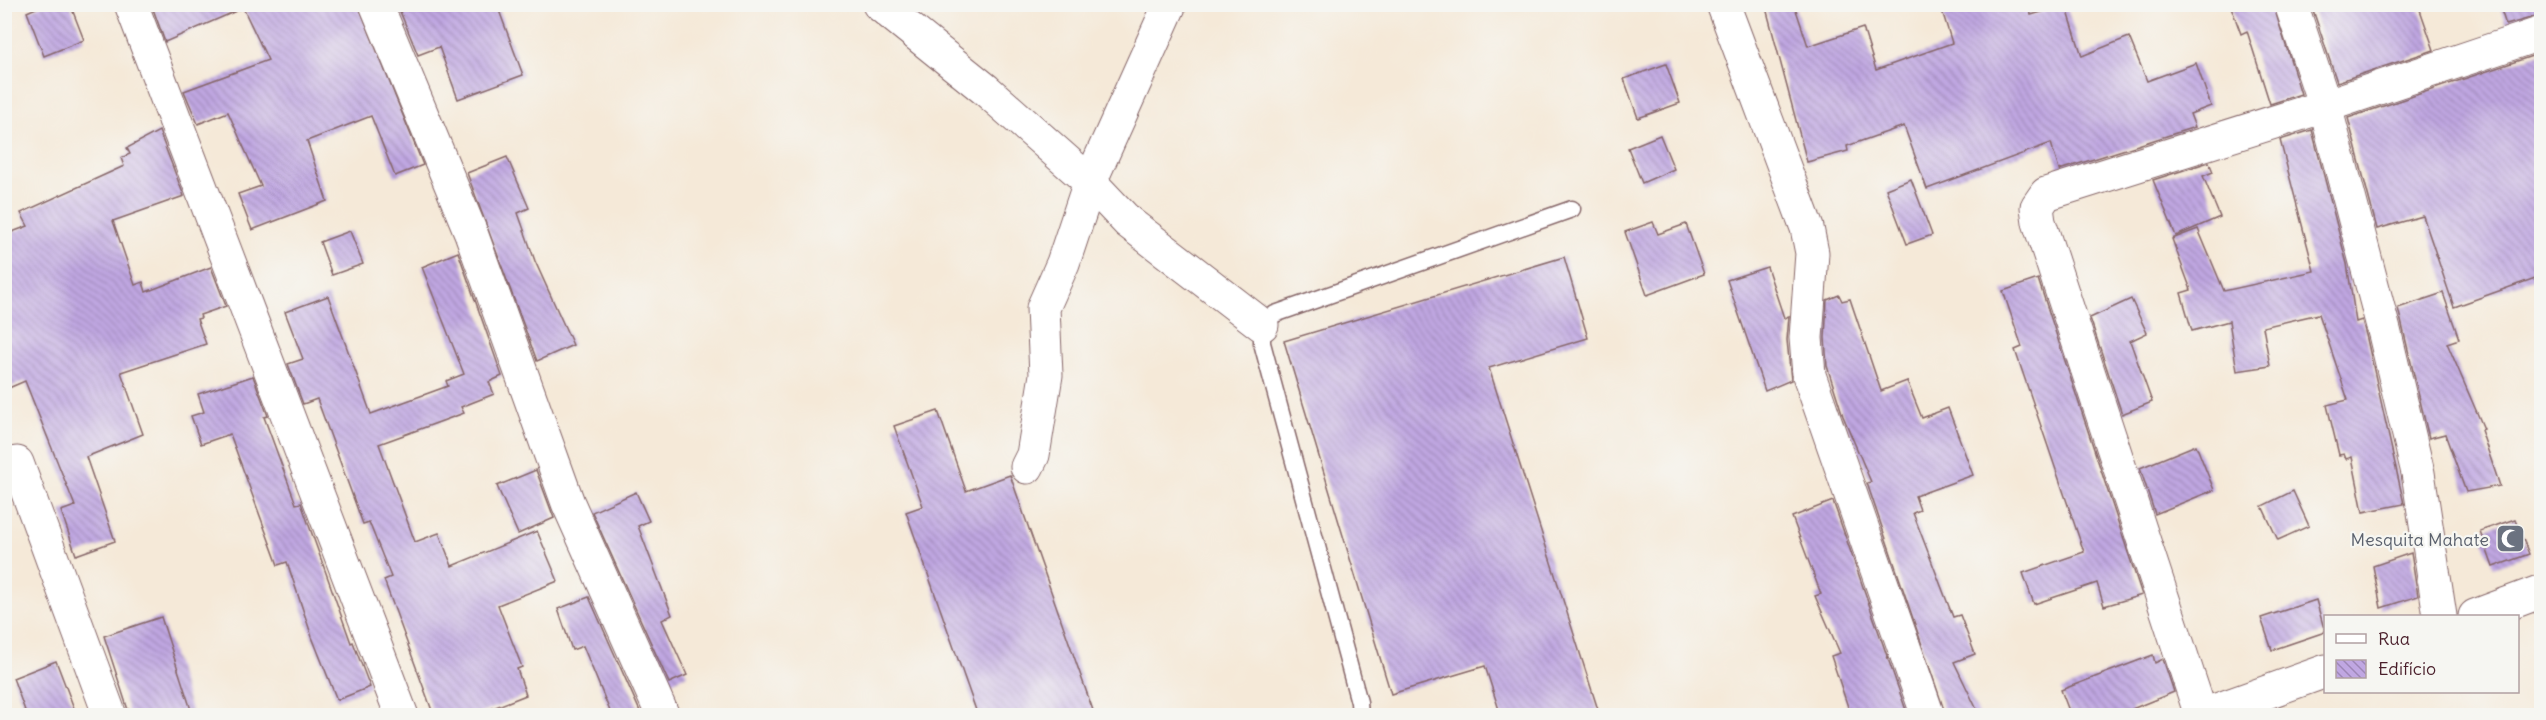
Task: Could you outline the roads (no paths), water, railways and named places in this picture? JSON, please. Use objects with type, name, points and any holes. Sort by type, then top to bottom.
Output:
[{"type":"street","points":[[131,4],[402,716]]},
{"type":"street","points":[[376,4],[471,233],[568,503],[663,716]]},
{"type":"street","points":[[879,4],[986,90],[1090,182],[1128,222],[1262,325]]},
{"type":"street","points":[[1027,467],[1034,455],[1046,375],[1043,308],[1063,264],[1090,182],[1170,4]]},
{"type":"street","points":[[1723,4],[1807,228],[1812,253],[1806,338],[1809,375],[1929,716]]},
{"type":"street","points":[[2291,4],[2325,106],[2418,473],[2440,615]]},
{"type":"street","points":[[2324,671],[2201,715],[2039,222],[2037,207],[2046,194],[2325,106],[2541,33]]},
{"type":"street","points":[[17,463],[110,716]]},
{"type":"street","points":[[2478,615],[2541,591]]},
{"type":"lane","points":[[1360,716],[1359,702],[1262,343],[1262,325],[1275,314],[1572,209]]},
{"type":"place","name":"Mesquita Mahate","points":[[2510,539]]}]
